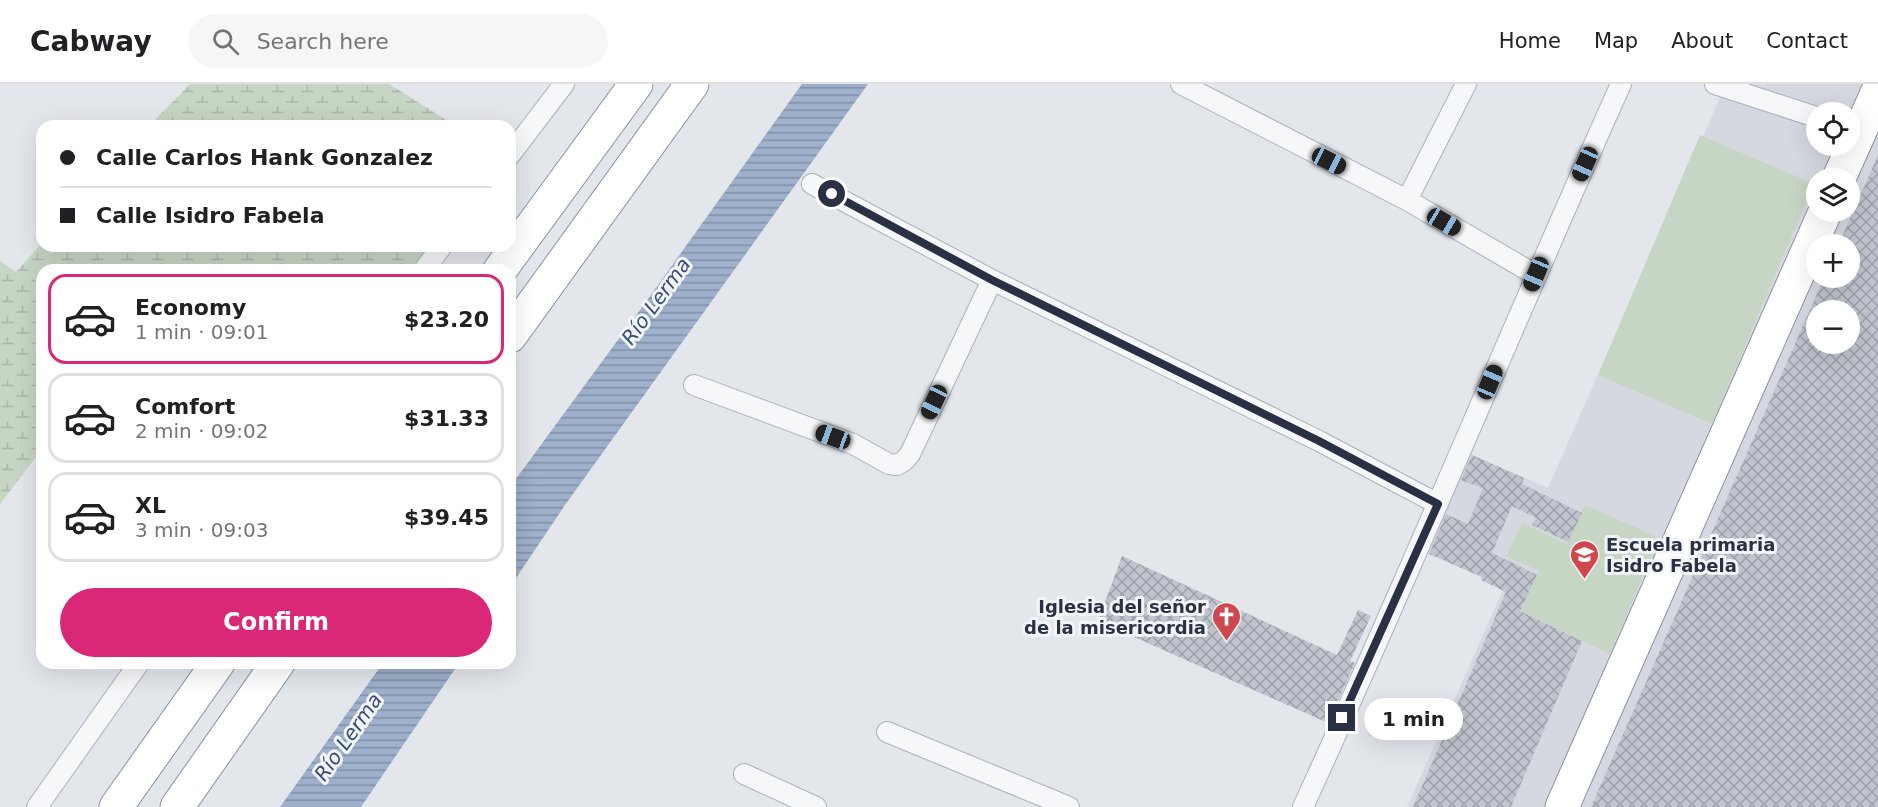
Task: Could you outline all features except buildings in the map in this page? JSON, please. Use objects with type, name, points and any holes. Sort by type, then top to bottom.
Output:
[{"type":"highway","points":[[516,248],[636,84]]},
{"type":"highway","points":[[516,328],[692,84]]},
{"type":"highway","points":[[1860,122],[1878,91]]},
{"type":"highway","points":[[1563,807],[1821,222]]},
{"type":"highway","points":[[116,807],[214,669]]},
{"type":"highway","points":[[177,807],[274,669]]},
{"type":"street","points":[[516,147],[564,84]]},
{"type":"street","points":[[1180,84],[1407,201],[1536,274]]},
{"type":"street","points":[[1407,201],[1466,84]]},
{"type":"street","points":[[1303,807],[1621,84]]},
{"type":"street","points":[[1726,86],[1806,114]]},
{"type":"street","points":[[812,184],[992,280],[1319,441],[1438,504]]},
{"type":"street","points":[[694,385],[853,444],[889,464],[897,465],[910,454],[992,280]]},
{"type":"street","points":[[37,807],[135,669]]},
{"type":"street","points":[[886,732],[1069,807]]},
{"type":"street","points":[[744,774],[816,807]]},
{"type":"shaded area","points":[[1726,84],[1878,84],[1878,807],[1407,807],[1503,590],[1481,580],[1482,577],[1428,553],[1470,454],[1548,488]]},
{"type":"green space","points":[[190,84],[389,84],[446,120],[155,120]]},
{"type":"green space","points":[[1700,135],[1806,181],[1806,203],[1712,424],[1598,375]]},
{"type":"green space","points":[[36,250],[36,252],[428,252],[418,264],[36,264],[36,457],[0,504],[0,261],[16,272]]},
{"type":"green space","points":[[1585,505],[1659,538],[1610,654],[1521,611],[1539,571],[1506,556],[1522,523],[1567,544]]},
{"type":"water","name":"Río Lerma","points":[[802,84],[868,84],[565,505],[516,578],[516,479]]},
{"type":"water","name":"Río Lerma","points":[[379,669],[455,669],[361,807],[280,807]]},
{"type":"place","name":"Escuela primaria Isidro Fabela","points":[[1585,580]]},
{"type":"place","name":"Iglesia del señor de la misericordia","points":[[1227,642]]},
{"type":"route","points":[[832,194],[992,280],[1319,441],[1438,504],[1342,718]]}]
